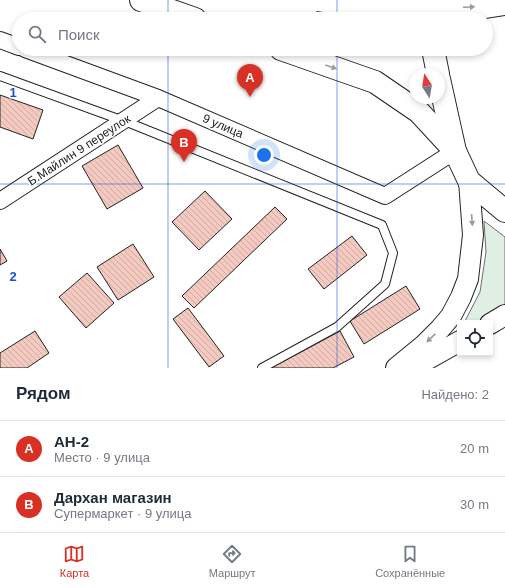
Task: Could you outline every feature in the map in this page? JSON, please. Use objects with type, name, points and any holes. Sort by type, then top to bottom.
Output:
[{"type":"main road","points":[[141,0],[175,12]]},
{"type":"main road","points":[[318,0],[386,10],[484,7],[505,4]]},
{"type":"main road","points":[[432,12],[433,0]]},
{"type":"main road","points":[[300,56],[375,82],[419,112],[455,152]]},
{"type":"main road","points":[[434,56],[437,68]]},
{"type":"main road","points":[[444,104],[455,152],[469,181],[505,211]]},
{"type":"street","points":[[0,40],[12,44]]},
{"type":"street","name":"9 улица","points":[[44,56],[158,98],[385,196],[455,152]]},
{"type":"street","name":"Б.Майлин 9 переулок","points":[[0,201],[158,98]]},
{"type":"street","points":[[396,368],[424,345],[440,329],[451,316],[462,298],[468,279],[473,235],[469,181]]},
{"type":"street","points":[[493,322],[505,315]]},
{"type":"street","points":[[412,368],[457,343]]},
{"type":"lane","points":[[0,76],[123,121],[382,225],[393,253],[385,284],[337,327],[262,368]]},
{"type":"green space","points":[[484,221],[505,237],[505,319],[493,322],[493,320],[466,320],[480,292],[486,252]]},
{"type":"building","points":[[0,95],[43,110],[33,139],[0,127]]},
{"type":"building","points":[[118,145],[143,188],[107,209],[82,166]]},
{"type":"building","points":[[205,191],[232,219],[199,250],[172,222]]},
{"type":"building","points":[[275,207],[287,219],[194,308],[182,296]]},
{"type":"building","points":[[352,236],[367,255],[324,289],[308,269]]},
{"type":"building","points":[[133,244],[154,277],[118,300],[97,267]]},
{"type":"building","points":[[0,249],[7,261],[0,265]]},
{"type":"building","points":[[87,273],[114,303],[86,328],[59,297]]},
{"type":"building","points":[[406,286],[420,309],[364,344],[350,321]]},
{"type":"building","points":[[188,308],[224,356],[209,367],[173,319]]},
{"type":"building","points":[[35,331],[49,353],[27,368],[0,368],[0,353]]},
{"type":"building","points":[[340,331],[354,357],[333,368],[271,368]]},
{"type":"place","name":"АН-2","points":[[250,97]]},
{"type":"place","name":"Дархан магазин","points":[[184,162]]}]
